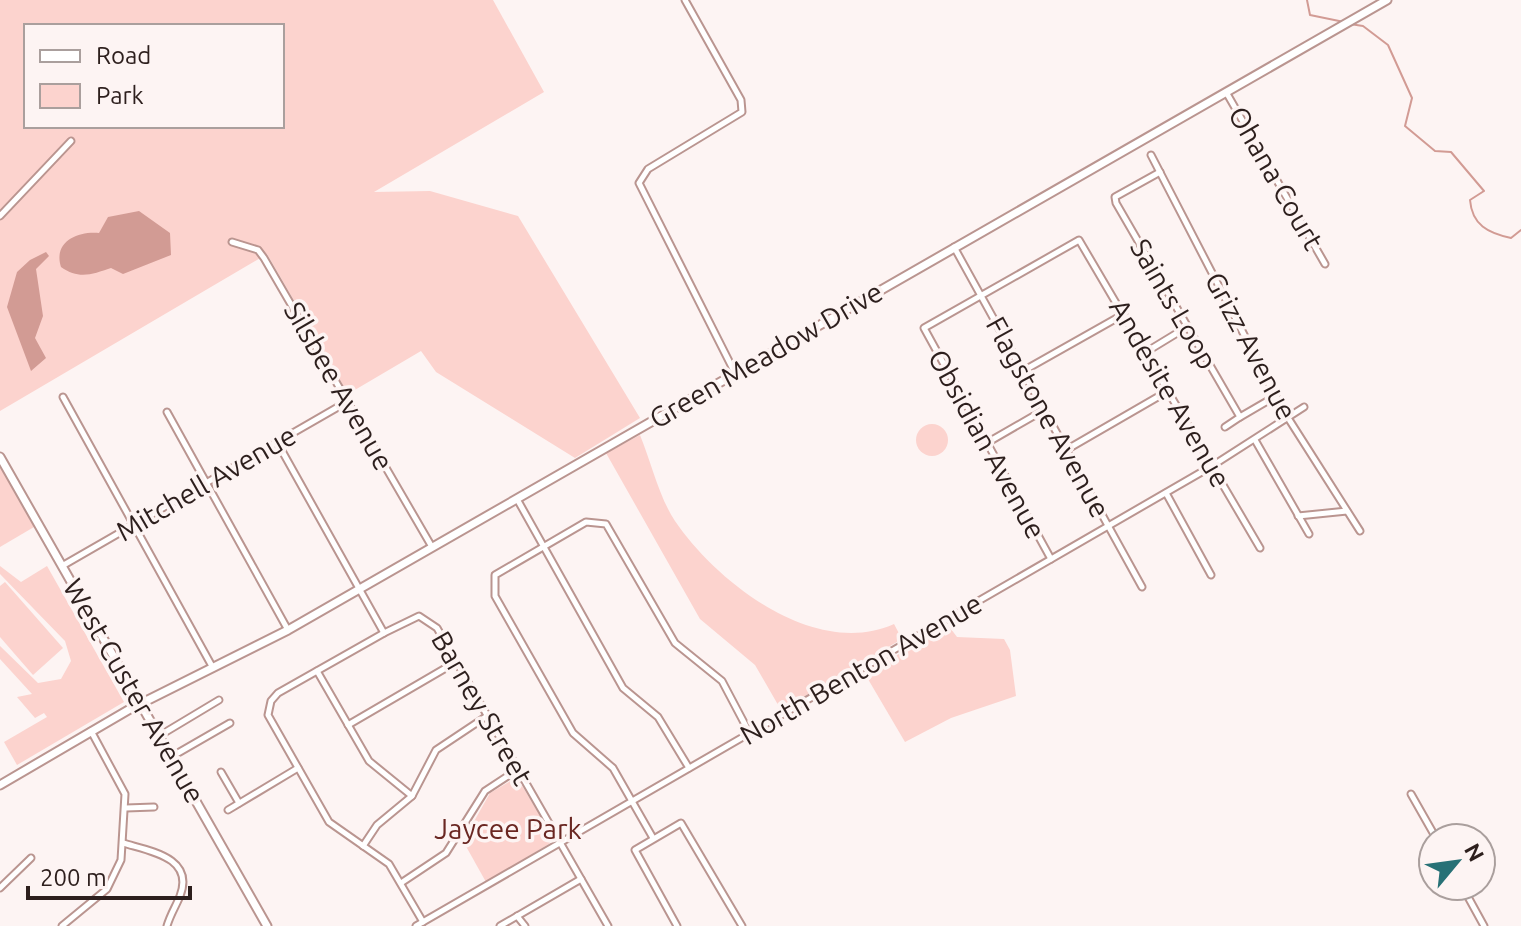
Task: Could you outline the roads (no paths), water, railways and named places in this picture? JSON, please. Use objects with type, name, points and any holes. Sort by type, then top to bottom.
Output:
[{"type":"main road","name":"Green Meadow Drive","points":[[0,785],[141,703],[288,630],[1387,0]]},
{"type":"main road","name":"West Custer Avenue","points":[[0,457],[267,926]]},
{"type":"street","points":[[685,0],[741,100],[742,112],[648,169],[639,183],[735,373]]},
{"type":"street","name":"Ohana Court","points":[[1226,91],[1325,264]]},
{"type":"street","points":[[0,216],[71,141]]},
{"type":"street","name":"Grizz Avenue","points":[[1151,155],[1276,396],[1360,531]]},
{"type":"street","name":"Saints Loop","points":[[1160,172],[1115,197],[1116,203],[1240,417]]},
{"type":"street","name":"Andesite Avenue","points":[[980,294],[1079,240],[1260,548]]},
{"type":"street","name":"Silsbee Avenue","points":[[232,242],[258,250],[264,258],[432,547]]},
{"type":"street","name":"Flagstone Avenue","points":[[954,247],[1142,587]]},
{"type":"street","name":"Obsidian Avenue","points":[[980,294],[924,328],[985,444],[1051,559]]},
{"type":"street","points":[[1023,371],[1124,314]]},
{"type":"street","points":[[1146,352],[1187,327]]},
{"type":"street","points":[[1066,450],[1168,391]]},
{"type":"street","points":[[1225,427],[1276,396]]},
{"type":"street","points":[[63,397],[213,668]]},
{"type":"street","name":"Mitchell Avenue","points":[[62,566],[338,407],[351,408]]},
{"type":"street","name":"North Benton Avenue","points":[[419,924],[1166,493],[1304,407]]},
{"type":"street","points":[[985,444],[1044,410]]},
{"type":"street","points":[[167,412],[288,630]]},
{"type":"street","points":[[1255,440],[1309,534]]},
{"type":"street","name":"Barney Street","points":[[277,442],[384,633],[408,619],[419,616],[429,620],[608,926]]},
{"type":"street","points":[[1166,493],[1211,575]]},
{"type":"street","points":[[516,498],[623,688],[658,717],[689,768]]},
{"type":"street","points":[[1298,516],[1347,511]]},
{"type":"street","points":[[653,838],[607,762],[573,733],[495,596],[495,575],[586,522],[606,524],[675,643],[722,681],[750,734]]},
{"type":"street","points":[[384,633],[278,693],[269,707],[271,722],[329,822],[389,864],[419,924]]},
{"type":"street","points":[[348,725],[456,662]]},
{"type":"street","points":[[317,671],[371,763],[412,796]]},
{"type":"street","points":[[159,736],[219,700]]},
{"type":"street","points":[[363,846],[377,825],[412,796],[436,750],[487,716]]},
{"type":"street","points":[[171,757],[230,723]]},
{"type":"street","points":[[62,926],[107,889],[117,874],[123,843],[124,790],[91,731]]},
{"type":"street","points":[[228,810],[298,768]]},
{"type":"street","points":[[401,883],[446,853],[485,791],[518,769]]},
{"type":"street","points":[[221,772],[239,803]]},
{"type":"street","points":[[1411,794],[1427,822]]},
{"type":"street","points":[[126,808],[154,807]]},
{"type":"street","points":[[677,926],[635,848],[683,823],[742,926]]},
{"type":"street","points":[[123,843],[165,855],[178,865],[183,884],[167,926]]},
{"type":"street","points":[[0,888],[31,858]]},
{"type":"street","points":[[500,926],[581,879]]},
{"type":"street","points":[[1471,902],[1484,926]]},
{"type":"street","points":[[517,916],[525,926]]},
{"type":"waterway","points":[[1307,0],[1310,15],[1344,22]]},
{"type":"waterway","points":[[1350,24],[1363,26],[1388,45],[1412,98],[1405,126],[1435,151],[1451,152],[1484,191],[1470,200],[1478,222],[1488,230],[1511,238],[1521,230]]},
{"type":"park label","name":"Jaycee Park","points":[[508,829]]}]
